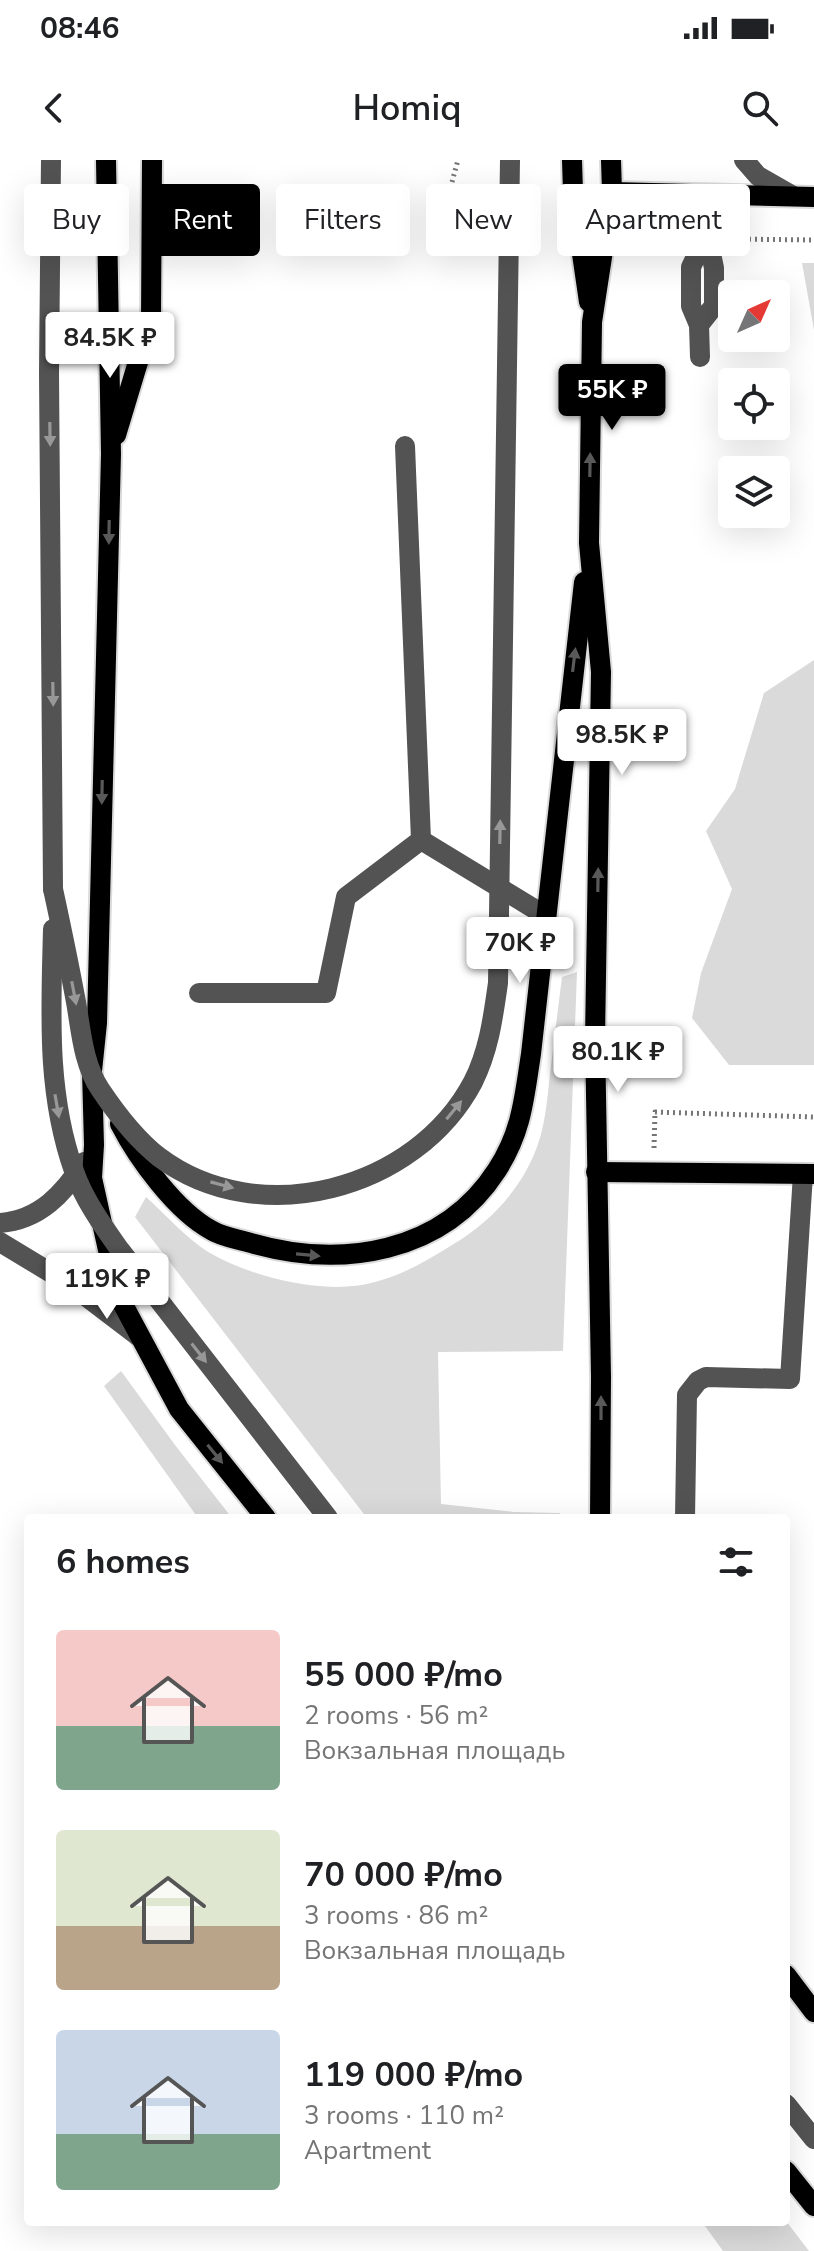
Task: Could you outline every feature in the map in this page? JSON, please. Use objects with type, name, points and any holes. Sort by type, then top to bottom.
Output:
[{"type":"main road","points":[[106,160],[111,454],[97,1023],[92,1071],[92,1178],[118,1295],[138,1336],[179,1409],[263,1514]]},
{"type":"main road","points":[[111,454],[151,319],[152,160]]},
{"type":"main road","points":[[572,160],[573,192],[592,322]]},
{"type":"main road","points":[[611,160],[612,184]]},
{"type":"main road","points":[[750,195],[814,197]]},
{"type":"main road","points":[[92,1071],[130,1142],[164,1187],[211,1230],[270,1248],[324,1256],[352,1255],[409,1241],[435,1229],[458,1212],[495,1173],[521,1122],[546,916],[589,543],[592,322],[602,256]]},
{"type":"main road","points":[[589,543],[601,672],[595,1038],[601,1377],[600,1514]]},
{"type":"main road","points":[[596,1172],[809,1174]]},
{"type":"main road","points":[[790,1980],[814,2012]]},
{"type":"main road","points":[[790,2176],[814,2206]]},
{"type":"street","points":[[51,160],[52,1076],[61,1124],[75,1174],[120,1250],[325,1514]]},
{"type":"street","points":[[53,889],[84,1047],[98,1086],[147,1146],[160,1158],[193,1176],[214,1184],[270,1195],[342,1186],[391,1167],[410,1154],[459,1104],[489,1043],[498,983],[510,160]]},
{"type":"street","points":[[744,160],[758,176],[793,196]]},
{"type":"street","points":[[700,357],[699,325],[714,306],[714,268],[708,256]]},
{"type":"street","points":[[405,446],[421,840]]},
{"type":"street","points":[[421,840],[546,916]]},
{"type":"street","points":[[199,993],[326,993],[346,897],[421,840]]},
{"type":"street","points":[[0,1223],[36,1213],[52,1203],[69,1186],[94,1145]]},
{"type":"street","points":[[685,1514],[687,1395],[698,1381],[706,1377],[790,1379],[809,1174]]},
{"type":"street","points":[[0,1242],[71,1285],[138,1336]]},
{"type":"street","points":[[790,2109],[814,2139]]},
{"type":"path","points":[[452,182],[458,160]]},
{"type":"path","points":[[750,239],[814,240]]},
{"type":"path","points":[[653,1174],[655,1112],[814,1117]]},
{"type":"shaded area","points":[[802,263],[814,263],[814,330]]},
{"type":"shaded area","points":[[814,660],[814,1065],[729,1065],[692,1018],[701,973],[732,889],[706,831],[735,789],[764,693]]},
{"type":"shaded area","points":[[577,972],[563,1351],[438,1352],[441,1504],[560,1514],[364,1514],[135,1217],[146,1197],[210,1253],[247,1270],[313,1286],[356,1286],[375,1282],[424,1261],[465,1237],[489,1218],[526,1171],[537,1147],[545,1116],[562,977]]},
{"type":"shaded area","points":[[121,1371],[229,1514],[195,1514],[104,1386]]},
{"type":"shaded area","points":[[705,2226],[790,2226],[809,2251],[723,2251]]}]
